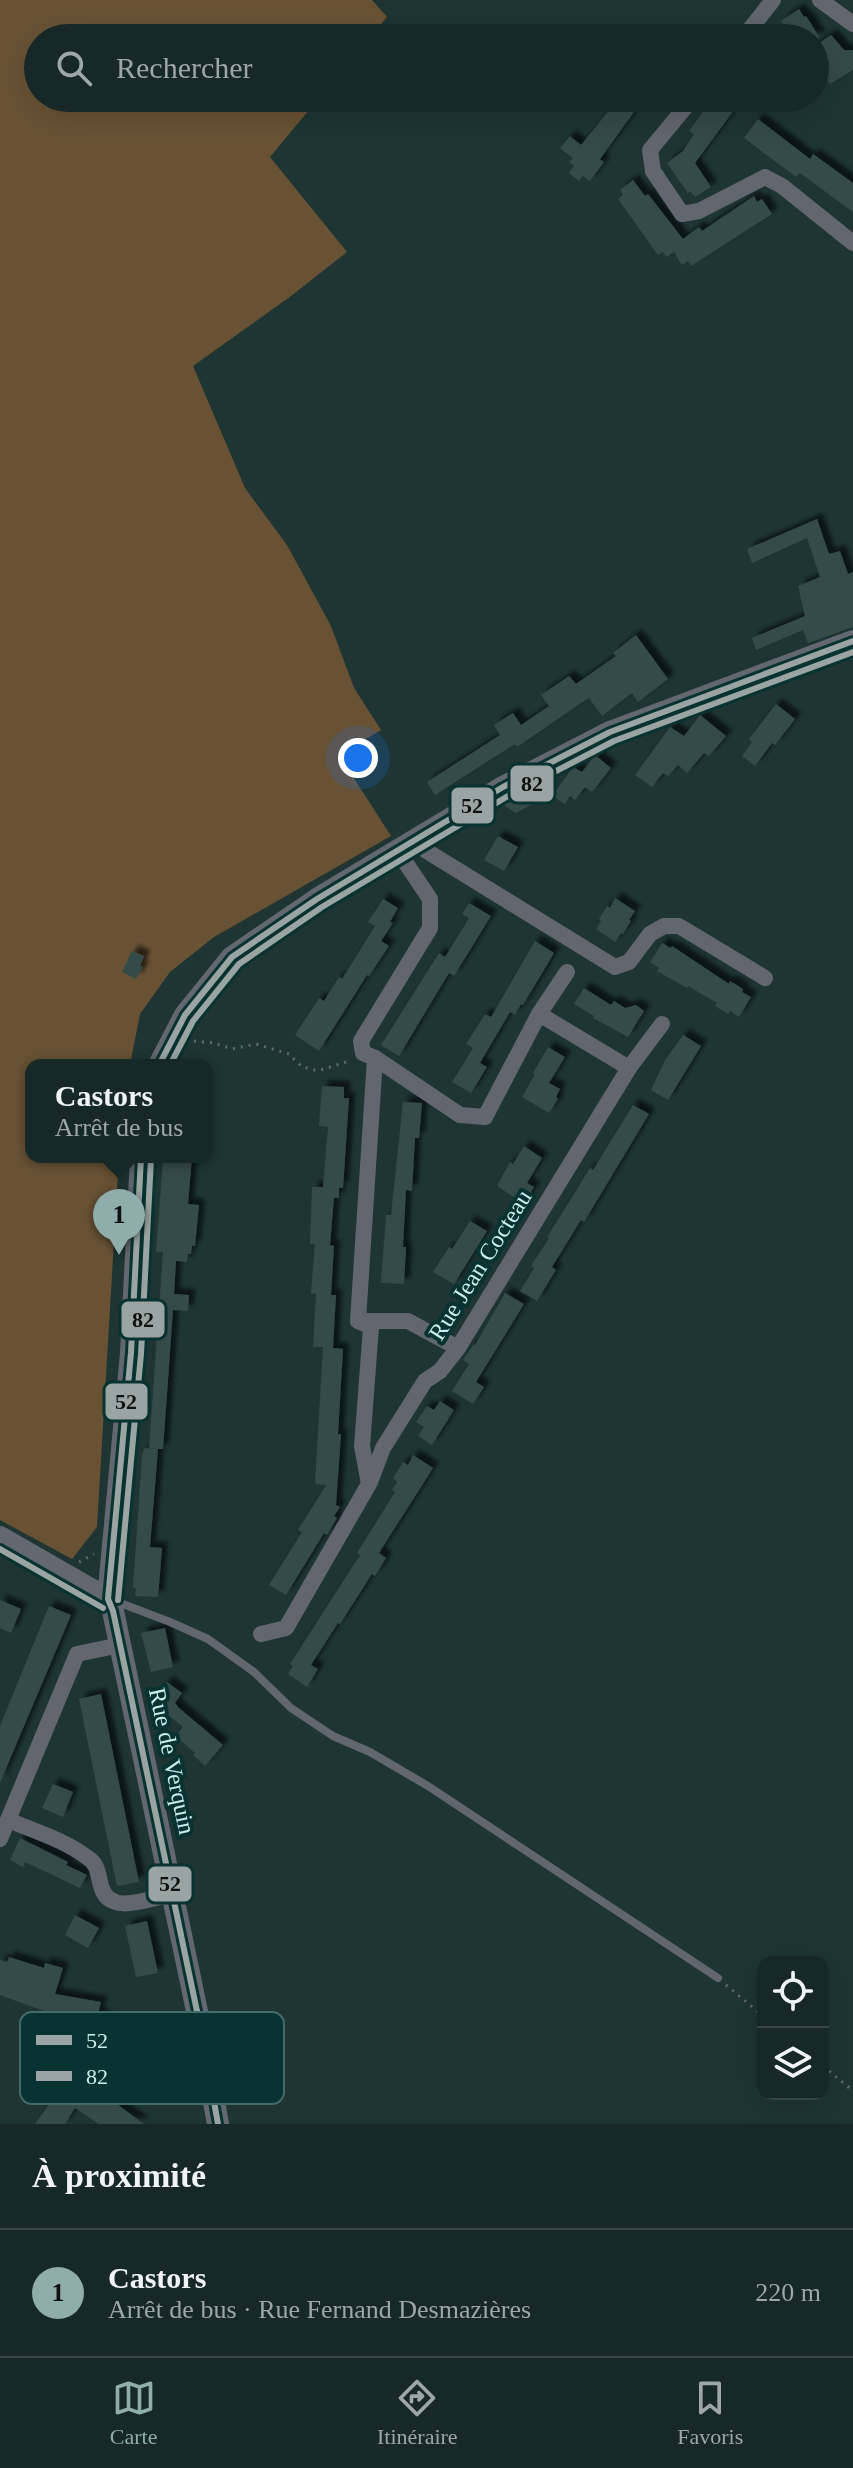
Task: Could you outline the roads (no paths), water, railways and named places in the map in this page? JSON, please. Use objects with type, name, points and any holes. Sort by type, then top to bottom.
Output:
[{"type":"street","points":[[754,24],[773,0]]},
{"type":"street","points":[[820,0],[853,24]]},
{"type":"street","points":[[681,112],[650,150],[653,171],[682,214],[699,211],[765,177],[782,186],[853,243]]},
{"type":"street","points":[[162,1059],[185,1015],[232,957],[317,899],[503,787],[610,732],[853,641]]},
{"type":"street","points":[[405,846],[615,967],[629,962],[650,934],[664,926],[679,926],[765,978]]},
{"type":"street","points":[[405,846],[430,899],[430,928],[361,1041],[363,1053],[460,1115],[485,1117],[539,1014],[567,972]]},
{"type":"street","points":[[539,1014],[629,1068]]},
{"type":"street","name":"Rue Jean Cocteau","points":[[261,1634],[286,1628],[369,1484],[383,1448],[425,1381],[440,1371],[458,1348],[629,1068],[662,1024]]},
{"type":"street","points":[[358,1321],[375,1058]]},
{"type":"street","points":[[0,1537],[108,1599],[126,1412],[141,1163]]},
{"type":"street","points":[[358,1321],[408,1321],[458,1348]]},
{"type":"street","points":[[358,1321],[371,1327],[362,1446],[369,1484]]},
{"type":"street","name":"Rue de Verquin","points":[[108,1599],[197,2012]]},
{"type":"street","points":[[0,1839],[77,1654],[120,1645]]},
{"type":"street","points":[[8,1820],[78,1850],[93,1860],[102,1891],[109,1901],[120,1905],[172,1894]]},
{"type":"street","name":"Rue de Verquin","points":[[214,2104],[218,2124]]},
{"type":"lane","points":[[108,1599],[208,1639],[254,1672],[291,1708],[333,1736],[370,1752],[428,1786],[718,1978]]},
{"type":"place","name":"Castors","points":[[119,1255]]}]
